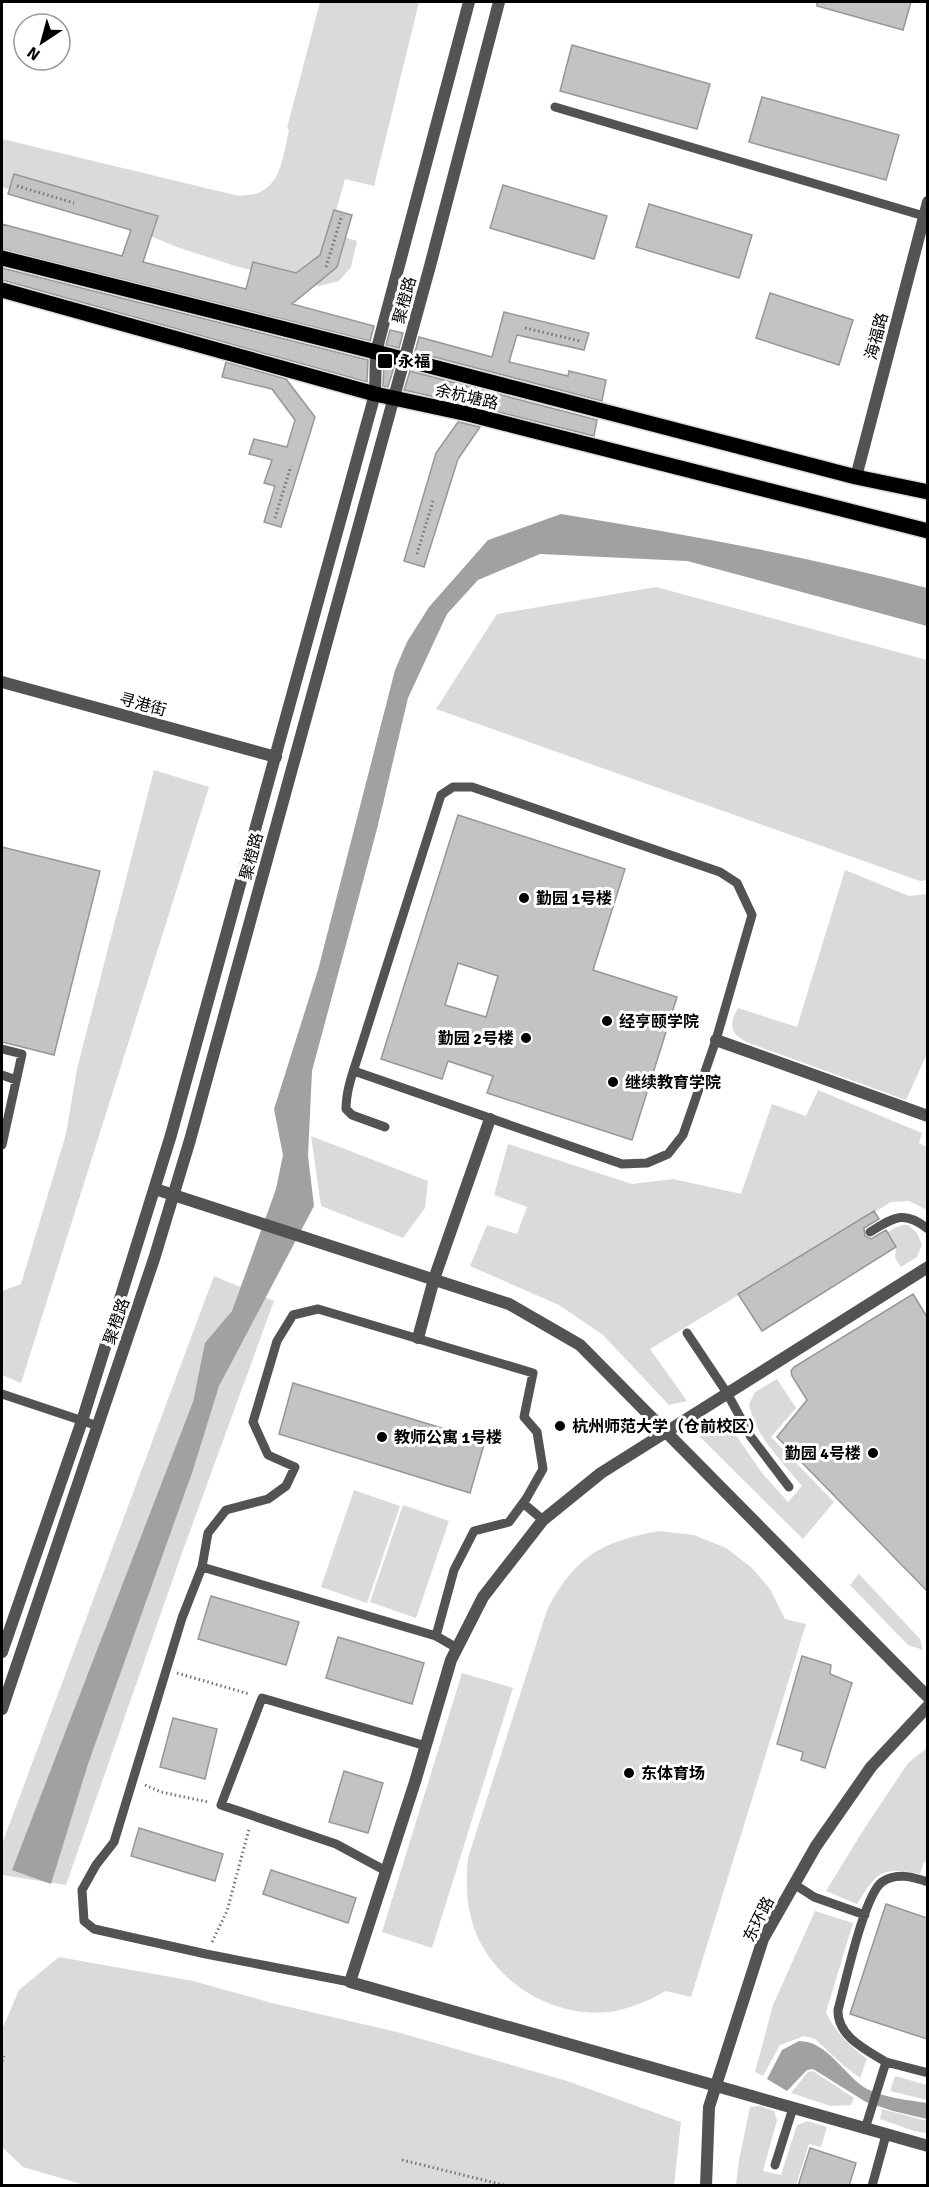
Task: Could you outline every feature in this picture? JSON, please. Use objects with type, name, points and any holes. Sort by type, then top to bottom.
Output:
[{"type":"main road","name":"余杭塘路","points":[[2,258],[376,352],[856,477],[927,492]]},
{"type":"main road","name":"余杭塘路","points":[[2,290],[394,399],[468,414],[927,531]]},
{"type":"street","name":"聚橙路","points":[[2,1652],[82,1421],[155,1189],[375,394],[376,352],[469,2]]},
{"type":"street","name":"聚橙路","points":[[2,1709],[173,1196],[405,360],[499,2]]},
{"type":"street","name":"海福路","points":[[856,477],[927,202]]},
{"type":"street","name":"寻港街","points":[[2,682],[276,757]]},
{"type":"street","points":[[716,1040],[927,1116]]},
{"type":"street","points":[[418,1338],[434,1279],[490,1119]]},
{"type":"street","points":[[155,1189],[508,1304],[580,1345],[927,1697]]},
{"type":"street","points":[[927,1267],[601,1473],[543,1520],[483,1597],[451,1660],[426,1746],[350,1982],[927,2146]]},
{"type":"street","name":"东环路","points":[[706,2186],[709,2107],[763,1939],[816,1846],[871,1767],[927,1706]]},
{"type":"lane","points":[[555,107],[924,216]]},
{"type":"lane","points":[[354,1071],[622,1164],[647,1163],[668,1154],[683,1136],[716,1040],[752,915],[737,883],[720,872],[472,787],[453,787],[441,795],[354,1071],[346,1101],[346,1109],[352,1115],[385,1127]]},
{"type":"lane","points":[[2,1049],[22,1054],[2,1145]]},
{"type":"lane","points":[[2,1075],[16,1080]]},
{"type":"lane","points":[[870,1232],[894,1217],[906,1217],[927,1229]]},
{"type":"lane","points":[[350,1982],[94,1929],[84,1921],[82,1890],[96,1865],[114,1842],[182,1618],[202,1567],[208,1533],[226,1510],[268,1499],[286,1486],[296,1467],[268,1455],[253,1422],[277,1341],[293,1315],[318,1309],[534,1373],[524,1417],[537,1432],[543,1469],[523,1503],[508,1522],[474,1531],[454,1570],[436,1636]]},
{"type":"lane","points":[[687,1333],[727,1393],[750,1437],[789,1487]]},
{"type":"lane","points":[[2,1394],[98,1426]]},
{"type":"lane","points":[[523,1503],[543,1520]]},
{"type":"lane","points":[[202,1567],[436,1636],[457,1648]]},
{"type":"lane","points":[[386,1871],[336,1844],[221,1805],[262,1698],[426,1746]]},
{"type":"lane","points":[[927,1881],[909,1875],[883,1881],[875,1890],[865,1915],[838,2010],[838,2022],[843,2031],[861,2046],[886,2062],[927,2073]]},
{"type":"lane","points":[[794,1884],[814,1897],[865,1915]]},
{"type":"lane","points":[[865,2129],[886,2062]]},
{"type":"lane","points":[[776,2164],[793,2108]]},
{"type":"lane","points":[[872,2186],[886,2135]]},
{"type":"path","points":[[17,186],[74,202]]},
{"type":"path","points":[[326,267],[342,215]]},
{"type":"path","points":[[525,328],[580,341]]},
{"type":"path","points":[[275,518],[291,466]]},
{"type":"path","points":[[417,554],[433,501]]},
{"type":"path","points":[[167,1670],[262,1698]]},
{"type":"path","points":[[133,1781],[161,1792],[221,1805]]},
{"type":"path","points":[[206,1954],[226,1911],[253,1816]]},
{"type":"path","points":[[2,2061],[4,2056]]},
{"type":"path","points":[[402,2160],[508,2186]]},
{"type":"shaded area","points":[[320,2],[419,2],[374,186],[345,179],[330,232],[357,241],[351,267],[339,281],[319,286],[235,266],[177,247],[106,218],[2,187],[2,139],[239,196],[256,194],[266,189],[281,166],[289,130],[287,128]]},
{"type":"shaded area","points":[[561,514],[745,546],[927,588],[927,626],[687,561],[540,554],[478,580],[447,614],[408,698],[377,829],[312,1071],[308,1156],[314,1206],[219,1386],[193,1470],[88,1764],[51,1884],[12,1870],[193,1402],[205,1343],[232,1311],[276,1189],[283,1155],[274,1109],[318,970],[395,670],[407,642],[429,607],[488,540]]},
{"type":"shaded area","points":[[656,587],[927,660],[927,880],[920,881],[436,709],[497,614]]},
{"type":"shaded area","points":[[154,770],[209,787],[21,1383],[2,1375],[2,1291],[21,1284],[66,1134],[77,1069]]},
{"type":"shaded area","points":[[845,870],[909,896],[927,894],[927,1054],[906,1100],[749,1043],[738,1036],[733,1029],[733,1020],[738,1008],[797,1027]]},
{"type":"shaded area","points":[[818,1090],[922,1133],[919,1143],[927,1147],[927,1210],[909,1201],[891,1202],[650,1349],[687,1401],[669,1405],[603,1335],[559,1305],[470,1266],[487,1225],[517,1234],[527,1207],[494,1195],[508,1144],[632,1184],[673,1179],[741,1194],[772,1104],[806,1116]]},
{"type":"shaded area","points":[[311,1136],[428,1181],[425,1208],[403,1238],[321,1206]]},
{"type":"shaded area","points":[[908,1225],[917,1233],[922,1245],[917,1257],[901,1267],[895,1258],[896,1247],[887,1233]]},
{"type":"shaded area","points":[[214,1276],[274,1301],[182,1553],[66,1885],[2,1875],[2,1844]]},
{"type":"shaded area","points":[[777,1379],[796,1408],[771,1437],[834,1502],[803,1539],[700,1437],[699,1425],[703,1420],[718,1417],[725,1419],[762,1473],[788,1502],[802,1486],[763,1438],[749,1404],[755,1392]]},
{"type":"shaded area","points":[[354,1490],[400,1506],[367,1603],[321,1587]]},
{"type":"shaded area","points":[[403,1505],[449,1521],[416,1618],[370,1602]]},
{"type":"shaded area","points":[[659,1531],[694,1535],[726,1548],[752,1568],[770,1589],[785,1619],[806,1624],[691,1997],[666,1991],[620,2010],[596,2013],[572,2010],[549,2003],[528,1992],[508,1978],[492,1960],[479,1940],[471,1918],[467,1888],[468,1858],[547,1610],[557,1592],[579,1565],[591,1555],[605,1547],[638,1535]]},
{"type":"shaded area","points":[[859,1574],[920,1639],[923,1650],[908,1645],[850,1585]]},
{"type":"shaded area","points":[[462,1673],[513,1688],[432,1948],[382,1932]]},
{"type":"shaded area","points":[[927,1748],[927,1862],[924,1862],[920,1874],[897,1871],[882,1874],[870,1884],[857,1904],[826,1891],[908,1763]]},
{"type":"shaded area","points":[[815,1911],[853,1923],[826,2012],[843,2038],[867,2059],[860,2078],[815,2039],[804,2036],[780,2045],[763,2076],[755,2072],[773,2005]]},
{"type":"shaded area","points":[[59,1957],[193,1981],[272,2003],[397,2032],[567,2081],[681,2122],[674,2185],[88,2186],[23,2167],[2,2147],[2,2030],[19,1990]]},
{"type":"shaded area","points":[[799,2041],[819,2047],[867,2089],[889,2097],[927,2103],[927,2119],[866,2102],[813,2069],[807,2070],[787,2091],[767,2079],[782,2050]]},
{"type":"shaded area","points":[[813,2071],[854,2098],[851,2105],[831,2106],[791,2093],[808,2072]]},
{"type":"shaded area","points":[[895,2076],[927,2085],[927,2100],[890,2091]]},
{"type":"shaded area","points":[[760,2106],[774,2111],[777,2120],[763,2171],[781,2175],[797,2125],[808,2121],[827,2127],[821,2147],[809,2144],[796,2185],[736,2185],[750,2107]]},
{"type":"shaded area","points":[[882,2109],[927,2121],[927,2133],[880,2119]]},
{"type":"building","points":[[817,2],[911,2],[903,30],[817,6]]},
{"type":"building","points":[[572,45],[710,84],[697,129],[560,91]]},
{"type":"building","points":[[762,97],[899,135],[886,180],[749,142]]},
{"type":"building","points":[[14,174],[158,216],[143,262],[246,289],[253,262],[296,273],[320,255],[334,210],[352,215],[337,267],[292,304],[374,326],[370,341],[2,249],[2,224],[122,256],[131,230],[8,194]]},
{"type":"building","points":[[503,185],[607,216],[594,259],[490,228]]},
{"type":"building","points":[[649,204],[752,235],[739,278],[636,247]]},
{"type":"building","points":[[2,268],[368,360],[367,382],[2,280]]},
{"type":"building","points":[[770,293],[853,320],[839,365],[756,338]]},
{"type":"building","points":[[504,312],[589,333],[584,350],[517,335],[509,362],[568,376],[569,371],[606,380],[602,401],[415,352],[419,337],[492,357]]},
{"type":"building","points":[[390,330],[403,333],[399,348],[386,345]]},
{"type":"building","points":[[226,362],[286,379],[315,417],[281,527],[264,522],[275,486],[264,483],[272,460],[249,454],[254,439],[287,447],[295,420],[272,389],[222,377]]},
{"type":"building","points":[[384,364],[394,367],[388,387],[383,386]]},
{"type":"building","points":[[410,371],[597,420],[594,436],[404,390]]},
{"type":"building","points":[[458,422],[480,427],[458,459],[424,567],[404,561],[436,453]]},
{"type":"building","name":"勤园 2号楼","points":[[458,815],[625,869],[593,970],[677,997],[632,1140],[487,1093],[493,1076],[448,1061],[442,1079],[381,1059]],"holes":[[[458,963],[498,976],[486,1017],[445,1005]]]},
{"type":"building","points":[[2,847],[100,871],[54,1055],[2,1042]]},
{"type":"building","points":[[874,1211],[879,1219],[864,1228],[865,1236],[871,1239],[886,1230],[896,1247],[762,1331],[738,1294]]},
{"type":"building","name":"勤园 4号楼","points":[[913,1294],[927,1317],[927,1591],[777,1437],[807,1400],[792,1376],[791,1371],[794,1367]]},
{"type":"building","name":"教师公寓 1号楼","points":[[293,1383],[485,1441],[470,1493],[279,1434]]},
{"type":"building","points":[[211,1596],[299,1622],[286,1665],[198,1639]]},
{"type":"building","points":[[338,1637],[424,1663],[412,1704],[326,1678]]},
{"type":"building","points":[[802,1656],[831,1665],[830,1674],[852,1683],[825,1768],[801,1760],[803,1752],[777,1744]]},
{"type":"building","points":[[173,1718],[217,1729],[205,1779],[160,1767]]},
{"type":"building","points":[[344,1771],[383,1783],[368,1833],[329,1822]]},
{"type":"building","points":[[139,1828],[223,1854],[215,1881],[131,1856]]},
{"type":"building","points":[[271,1870],[356,1898],[348,1923],[263,1894]]},
{"type":"building","points":[[886,1904],[927,1918],[927,2039],[850,2014]]},
{"type":"building","points":[[810,2148],[856,2163],[849,2186],[798,2186]]},
{"type":"place","name":"永福","points":[[385,361]]},
{"type":"place","name":"勤园 1号楼","points":[[524,898]]},
{"type":"place","name":"经亨颐学院","points":[[607,1021]]},
{"type":"place","name":"勤园 2号楼","points":[[526,1038]]},
{"type":"place","name":"继续教育学院","points":[[613,1082]]},
{"type":"place","name":"杭州师范大学（仓前校区）","points":[[560,1426]]},
{"type":"place","name":"教师公寓 1号楼","points":[[382,1437]]},
{"type":"place","name":"勤园 4号楼","points":[[873,1453]]},
{"type":"place","name":"东体育场","points":[[629,1773]]}]
